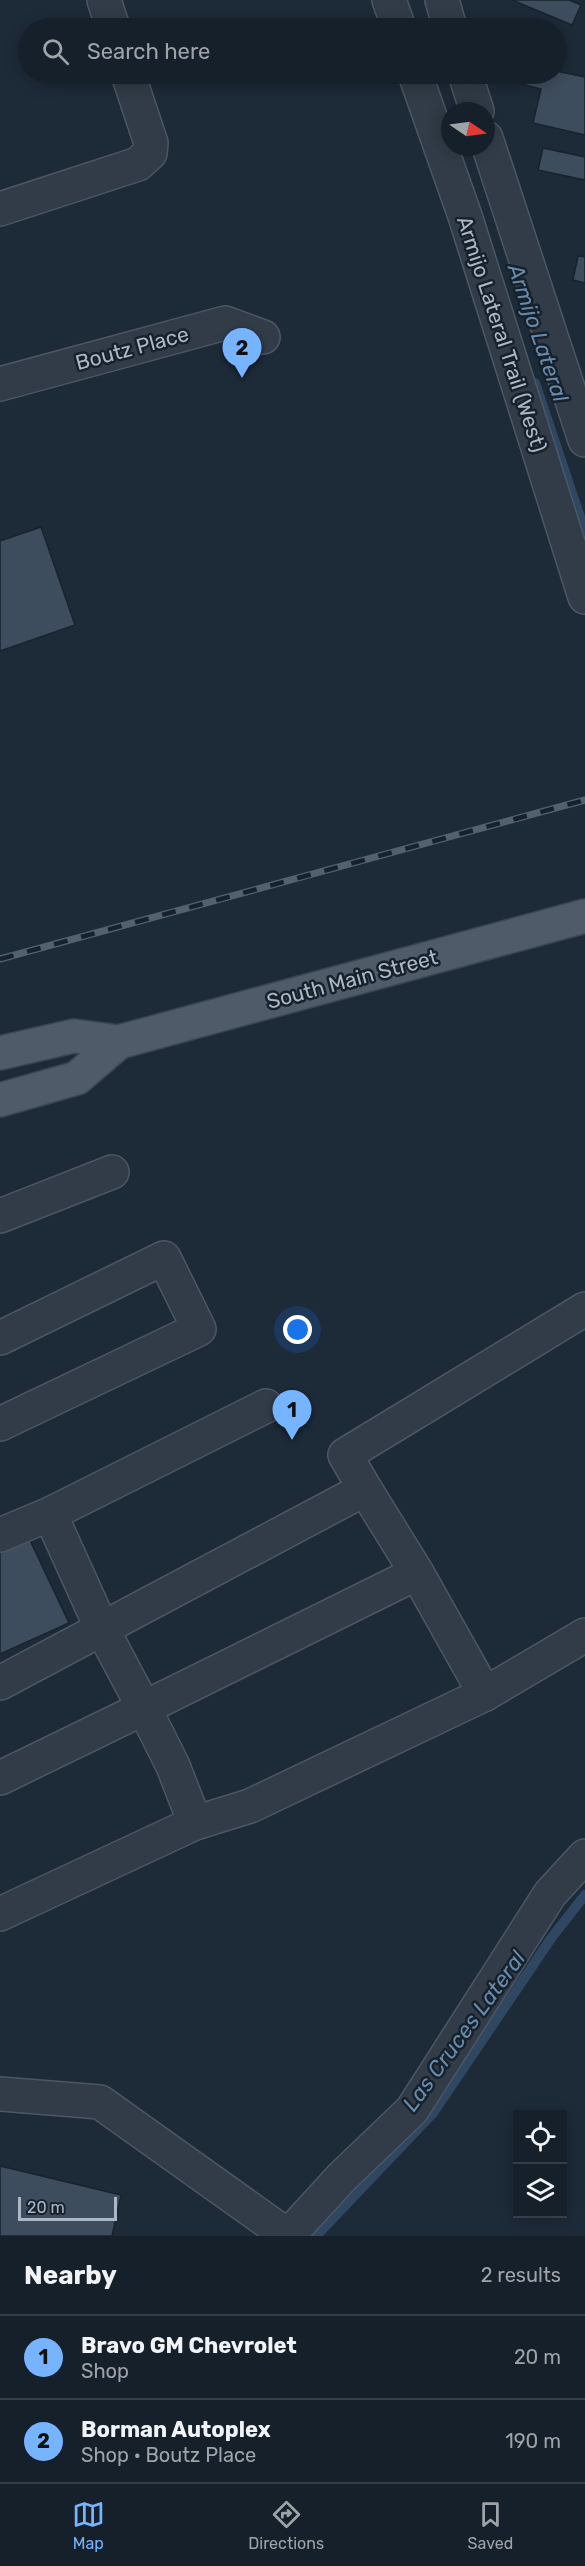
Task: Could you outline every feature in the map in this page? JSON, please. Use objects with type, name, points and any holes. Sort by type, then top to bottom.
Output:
[{"type":"main road","name":"South Main Street","points":[[0,1053],[74,1036],[119,1042],[585,916]]},
{"type":"main road","name":"South Main Street","points":[[0,1100],[77,1078],[119,1042]]},
{"type":"street","points":[[104,0],[110,18]]},
{"type":"street","points":[[389,0],[395,18]]},
{"type":"street","points":[[442,0],[447,18]]},
{"type":"street","points":[[0,208],[138,164],[150,153],[151,143],[131,84]]},
{"type":"street","name":"Armijo Lateral Trail (West)","points":[[419,84],[465,216],[585,597]]},
{"type":"street","points":[[468,84],[474,102]]},
{"type":"street","points":[[492,156],[585,440]]},
{"type":"street","name":"Boutz Place","points":[[0,384],[225,323],[263,337]]},
{"type":"street","points":[[0,1216],[112,1172]]},
{"type":"street","points":[[0,1338],[164,1258],[199,1329],[0,1425]]},
{"type":"street","points":[[485,1694],[417,1573],[345,1455],[585,1309]]},
{"type":"street","points":[[0,1535],[50,1514],[266,1407]]},
{"type":"street","points":[[0,1683],[364,1489]]},
{"type":"street","points":[[50,1514],[102,1629],[173,1766],[195,1822]]},
{"type":"street","points":[[0,1778],[417,1573]]},
{"type":"street","points":[[0,1914],[195,1822],[250,1806],[485,1694],[585,1635]]},
{"type":"street","points":[[0,2094],[100,2102],[288,2236],[342,2177],[412,2110],[550,1894],[585,1856]]},
{"type":"building","points":[[512,0],[569,0],[581,5],[572,25],[567,23],[567,18],[555,18]]},
{"type":"building","points":[[567,73],[585,77],[585,135],[533,123],[541,89],[522,84],[567,84]]},
{"type":"building","points":[[543,148],[585,157],[585,180],[538,170]]},
{"type":"building","points":[[578,256],[585,257],[585,283],[573,280]]},
{"type":"building","points":[[41,527],[75,625],[0,651],[0,541]]},
{"type":"building","points":[[28,1536],[69,1623],[0,1654],[0,1549]]},
{"type":"building","points":[[0,2166],[121,2195],[112,2236],[0,2236]]},
{"type":"waterway","name":"Armijo Lateral","points":[[535,383],[585,532]]},
{"type":"waterway","name":"Las Cruces Lateral","points":[[316,2236],[433,2113],[552,1937],[585,1895]]},
{"type":"railway","points":[[0,959],[585,800]]},
{"type":"place","name":"Borman Autoplex","points":[[242,378]]},
{"type":"place","name":"Bravo GM Chevrolet","points":[[292,1440]]}]
